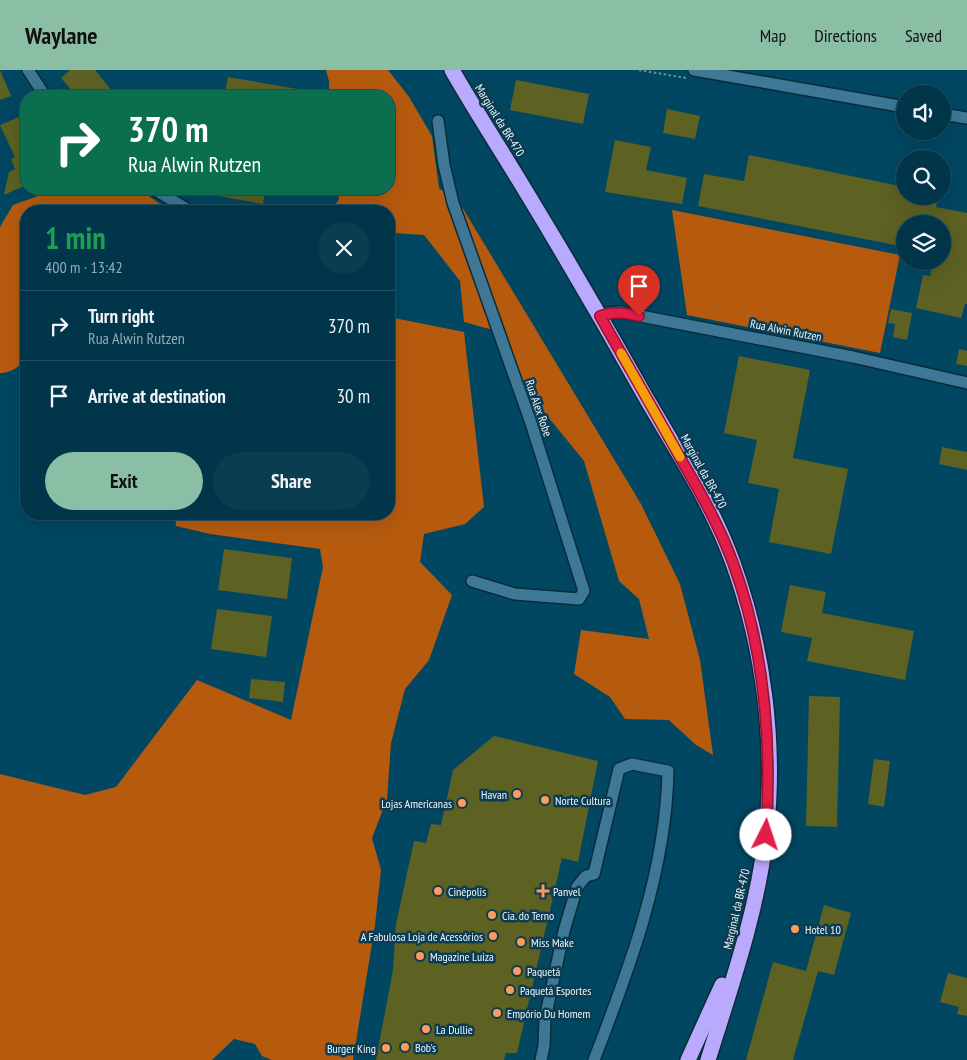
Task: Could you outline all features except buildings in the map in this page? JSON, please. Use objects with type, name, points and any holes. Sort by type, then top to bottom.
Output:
[{"type":"highway","name":"Marginal da BR-470","points":[[452,70],[600,316],[707,504],[733,563],[752,624],[765,700],[768,794],[766,835],[748,930],[708,1060]]},
{"type":"highway","points":[[688,1060],[748,930]]},
{"type":"street","points":[[28,70],[41,90]]},
{"type":"street","name":"Marginal da BR-470","points":[[459,70],[461,87]]},
{"type":"street","points":[[694,70],[896,105]]},
{"type":"street","points":[[951,115],[967,118]]},
{"type":"street","name":"Rua Alex Robe","points":[[438,121],[444,165],[452,202],[531,423],[584,591],[579,599],[516,594],[472,581]]},
{"type":"street","points":[[164,195],[180,205]]},
{"type":"street","name":"Rua Alwin Rutzen","points":[[600,316],[620,312],[853,357],[967,383]]},
{"type":"street","points":[[541,1060],[544,1046],[544,1019],[577,887],[586,876],[594,874],[619,769],[632,764],[668,771],[663,840],[649,899],[631,957],[594,1060]]},
{"type":"shaded area","points":[[326,70],[388,70],[409,97],[432,136],[439,188],[462,207],[641,504],[680,584],[700,660],[713,755],[696,745],[669,720],[625,719],[610,697],[574,674],[581,630],[649,639],[639,599],[619,581],[584,461],[531,396],[497,331],[464,322],[460,281],[424,235],[395,233],[395,205],[335,205],[339,199],[338,195],[395,195],[395,90],[329,90]]},
{"type":"shaded area","points":[[40,195],[147,195],[162,205],[20,205],[20,365],[8,372],[0,373],[0,227],[13,205]]},
{"type":"shaded area","points":[[672,210],[896,254],[897,270],[880,353],[687,315]]},
{"type":"shaded area","points":[[395,318],[464,332],[484,507],[465,524],[424,534],[420,562],[452,595],[429,660],[405,689],[391,743],[387,799],[372,838],[381,870],[375,925],[353,1060],[272,1060],[262,1056],[255,1044],[234,1039],[212,1060],[0,1060],[0,774],[85,795],[116,787],[197,680],[291,720],[323,567],[320,549],[210,534],[176,526],[176,520],[395,520]]},
{"type":"slow traffic","points":[[621,353],[680,457]]},
{"type":"place","name":"Havan","points":[[517,794]]},
{"type":"place","name":"Norte Cultura","points":[[545,800]]},
{"type":"place","name":"Lojas Americanas","points":[[462,803]]},
{"type":"place","name":"Cinépolis","points":[[438,891]]},
{"type":"place","name":"Panvel","points":[[543,891]]},
{"type":"place","name":"Cia. do Terno","points":[[492,915]]},
{"type":"place","name":"Hotel 10","points":[[795,929]]},
{"type":"place","name":"A Fabulosa Loja de Acessórios","points":[[493,936]]},
{"type":"place","name":"Miss Make","points":[[521,942]]},
{"type":"place","name":"Magazine Luiza","points":[[420,956]]},
{"type":"place","name":"Paquetá","points":[[517,971]]},
{"type":"place","name":"Paquetá Esportes","points":[[510,990]]},
{"type":"place","name":"Empório Du Homem","points":[[497,1013]]},
{"type":"place","name":"La Dullie","points":[[426,1029]]},
{"type":"place","name":"Bob's","points":[[405,1047]]},
{"type":"place","name":"Burger King","points":[[386,1048]]},
{"type":"route","points":[[639,316],[620,312],[600,316],[707,504],[733,563],[752,624],[765,700],[768,765],[766,835]]}]
